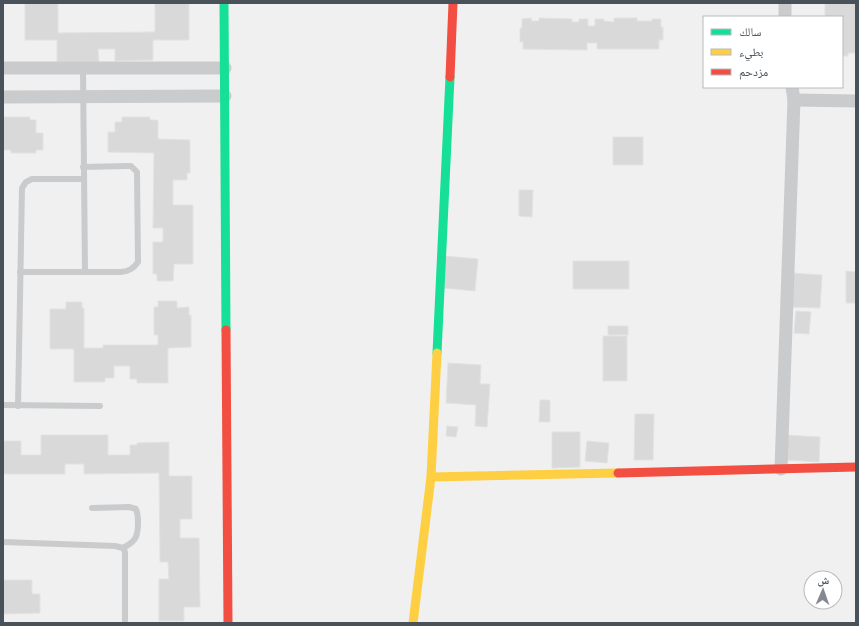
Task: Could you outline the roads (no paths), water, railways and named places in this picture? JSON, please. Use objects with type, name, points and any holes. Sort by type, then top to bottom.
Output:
[{"type":"street","points":[[224,3],[228,623]]},
{"type":"street","points":[[413,623],[431,477],[453,3]]},
{"type":"street","points":[[785,3],[785,16]]},
{"type":"street","points":[[3,68],[225,68]]},
{"type":"street","points":[[781,469],[794,100],[792,88]]},
{"type":"street","points":[[3,96],[225,96]]},
{"type":"street","points":[[794,100],[856,101]]},
{"type":"street","points":[[431,477],[856,467]]},
{"type":"lane","points":[[83,68],[82,97],[85,271]]},
{"type":"lane","points":[[20,272],[128,271],[134,268],[138,262],[137,177],[135,169],[131,166],[83,167]]},
{"type":"lane","points":[[18,406],[22,188],[26,182],[32,179],[83,179]]},
{"type":"lane","points":[[3,405],[100,406]]},
{"type":"lane","points":[[3,542],[115,546],[123,548],[130,544],[136,537],[138,516],[136,509],[129,507],[92,508]]},
{"type":"lane","points":[[123,548],[125,552],[125,623]]}]
